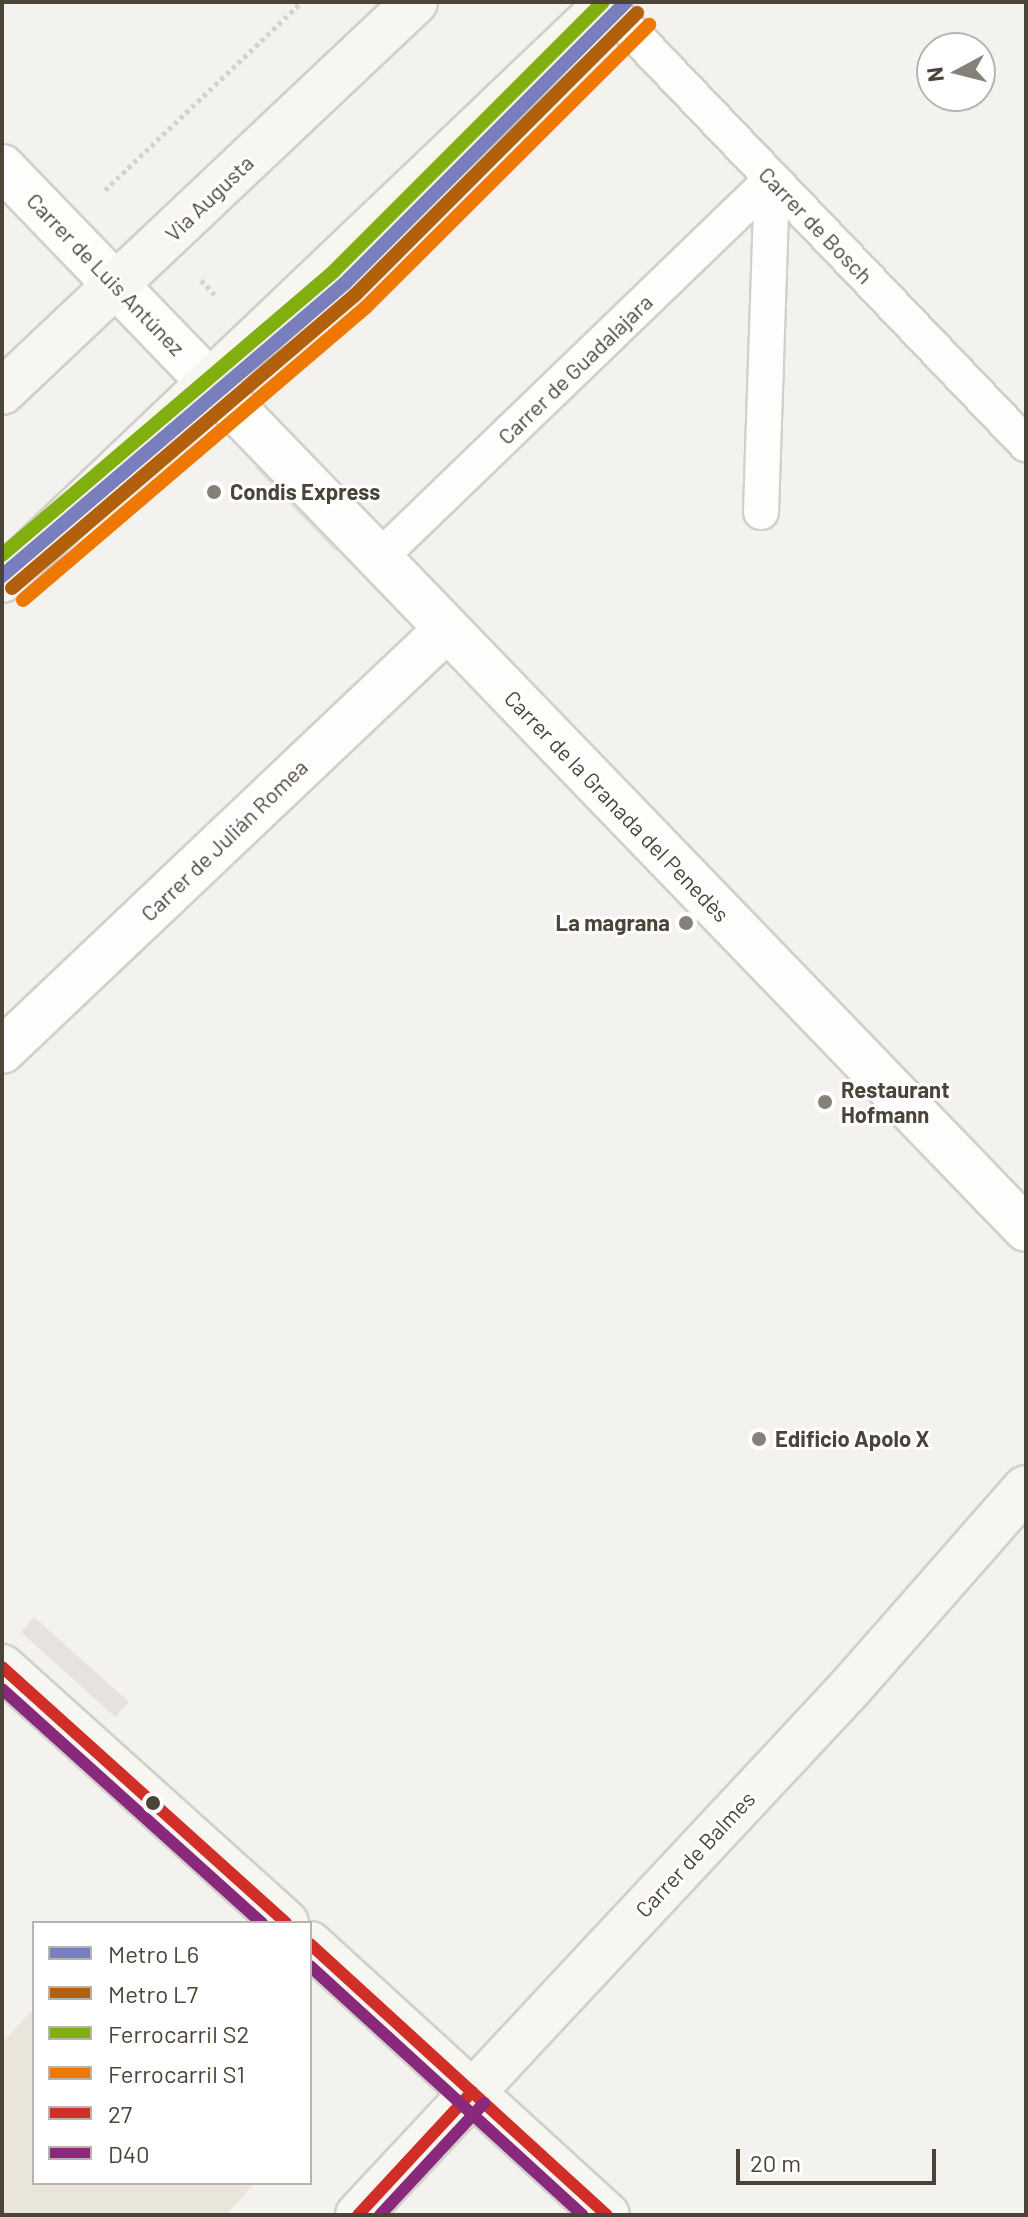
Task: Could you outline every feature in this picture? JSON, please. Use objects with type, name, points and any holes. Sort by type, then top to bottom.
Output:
[{"type":"main road","name":"Via Augusta","points":[[2,392],[415,2]]},
{"type":"main road","points":[[2,580],[606,3]]},
{"type":"main road","name":"Carrer de Balmes","points":[[358,2215],[850,1688],[1026,1488]]},
{"type":"main road","points":[[2,1667],[284,1921]]},
{"type":"main road","points":[[312,1946],[607,2215]]},
{"type":"street","name":"Carrer de Luis Antúnez","points":[[2,167],[209,383]]},
{"type":"street","name":"Carrer de la Granada del Penedès","points":[[209,383],[1026,1229]]},
{"type":"street","name":"Carrer de Julián Romea","points":[[2,1051],[447,629]]},
{"type":"lane","name":"Carrer de Bosch","points":[[606,3],[1026,444]]},
{"type":"lane","points":[[761,512],[772,179]]},
{"type":"lane","name":"Carrer de Guadalajara","points":[[378,559],[772,179]]},
{"type":"path","points":[[102,194],[302,2]]},
{"type":"path","name":"Via Augusta","points":[[192,269],[226,307]]},
{"type":"shaded area","points":[[357,254],[370,266],[295,337],[282,324]]},
{"type":"shaded area","points":[[268,456],[347,539],[336,552],[255,468]]},
{"type":"shaded area","points":[[34,1617],[129,1702],[115,1717],[21,1632]]},
{"type":"shaded area","points":[[32,2010],[32,2185],[253,2185],[226,2215],[2,2215],[2,2043]]},
{"type":"metro line","name":"L6","points":[[2,576],[345,283],[626,2]]},
{"type":"metro line","name":"L7","points":[[12,588],[355,295],[637,13]]},
{"type":"rail line","name":"S2","points":[[2,555],[334,271],[603,2]]},
{"type":"rail line","name":"S1","points":[[23,600],[366,307],[649,25]]},
{"type":"transit line","name":"27","points":[[2,1667],[284,1921]]},
{"type":"transit line","name":"D40","points":[[2,1689],[260,1921]]},
{"type":"transit line","name":"27","points":[[312,1946],[607,2215]]},
{"type":"transit line","name":"D40","points":[[312,1968],[583,2215]]},
{"type":"transit line","name":"27","points":[[358,2215],[472,2092]]},
{"type":"transit line","name":"D40","points":[[380,2215],[484,2103]]},
{"type":"place","name":"Condis Express","points":[[214,492]]},
{"type":"place","name":"La magrana","points":[[686,923]]},
{"type":"place","name":"Restaurant Hofmann","points":[[825,1102]]},
{"type":"place","name":"Edificio Apolo X","points":[[759,1439]]}]
